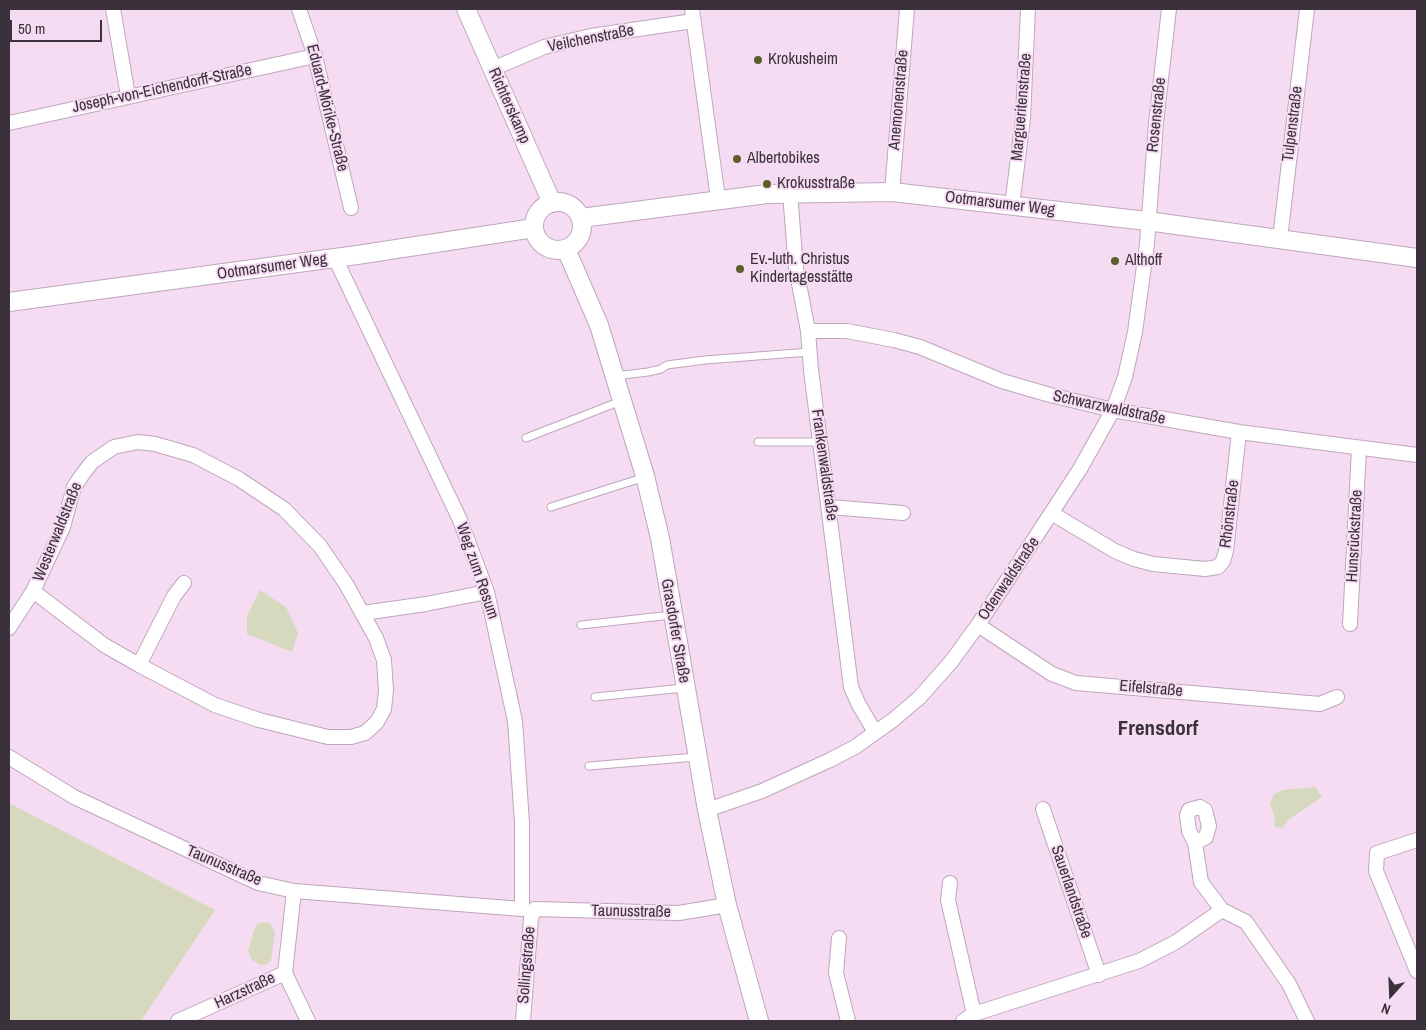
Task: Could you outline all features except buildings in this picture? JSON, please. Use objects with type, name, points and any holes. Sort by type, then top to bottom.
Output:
[{"type":"street","points":[[113,9],[128,96]]},
{"type":"street","name":"Eduard-Mörike-Straße","points":[[299,9],[315,56],[351,208]]},
{"type":"street","name":"Richterskamp","points":[[466,9],[552,203]]},
{"type":"street","name":"Anemonenstraße","points":[[892,192],[907,9]]},
{"type":"street","name":"Margueritenstraße","points":[[1012,206],[1023,118],[1028,9]]},
{"type":"street","name":"Rosenstraße","points":[[1147,221],[1169,9]]},
{"type":"street","name":"Tulpenstraße","points":[[1280,239],[1307,9]]},
{"type":"street","points":[[692,15],[718,200]]},
{"type":"street","name":"Veilchenstraße","points":[[492,69],[544,47],[692,15]]},
{"type":"street","name":"Joseph-von-Eichendorff-Straße","points":[[9,123],[315,56]]},
{"type":"street","name":"Ootmarsumer Weg","points":[[581,218],[718,200],[790,193],[892,192],[1147,221],[1417,258]]},
{"type":"street","name":"Frankenwaldstraße","points":[[790,193],[796,268],[808,331],[851,687],[858,705],[875,732]]},
{"type":"street","points":[[559,202],[573,207],[581,218],[581,233],[578,240],[566,249],[557,250],[541,243],[534,228],[537,215],[552,203],[559,202]]},
{"type":"street","name":"Odenwaldstraße","points":[[707,810],[794,777],[855,747],[893,720],[918,698],[951,662],[978,626],[1053,514],[1113,410],[1125,377],[1136,332],[1147,244],[1147,221]]},
{"type":"street","name":"Ootmarsumer Weg","points":[[9,302],[335,258],[534,228]]},
{"type":"street","name":"Grasdorfer Straße","points":[[566,249],[599,325],[645,476],[660,538],[696,757],[707,810],[727,905],[759,1021]]},
{"type":"street","name":"Weg zum Resum","points":[[335,258],[460,520],[487,592],[515,721],[528,909]]},
{"type":"street","name":"Schwarzwaldstraße","points":[[808,331],[847,331],[894,340],[920,347],[1002,381],[1113,410],[1239,432],[1417,455]]},
{"type":"street","name":"Rhönstraße","points":[[1053,514],[1134,559],[1170,566],[1205,569],[1218,566],[1223,561],[1226,552],[1239,432]]},
{"type":"street","name":"Westerwaldstraße","points":[[9,628],[33,592],[63,527],[74,487],[92,462],[114,447],[138,442],[172,448],[210,463],[239,479],[284,509],[320,546],[363,612],[384,660],[384,709],[377,722],[365,734],[352,737],[328,737],[259,720],[215,705],[139,665],[104,645],[33,592]]},
{"type":"street","name":"Hunsrückstraße","points":[[1350,624],[1360,448]]},
{"type":"street","points":[[830,507],[902,513]]},
{"type":"street","points":[[139,665],[174,596],[184,582]]},
{"type":"street","points":[[363,612],[426,604],[487,592]]},
{"type":"street","name":"Eifelstraße","points":[[978,626],[1052,674],[1076,683],[1320,704],[1338,697]]},
{"type":"street","name":"Taunusstraße","points":[[9,757],[74,797],[164,840],[258,883],[294,891],[528,909],[679,913],[727,905]]},
{"type":"street","name":"Sauerlandstraße","points":[[1043,809],[1100,975]]},
{"type":"street","points":[[1417,840],[1377,853],[1376,871],[1417,971]]},
{"type":"street","points":[[1195,843],[1201,882],[1222,910],[1246,922],[1289,984],[1307,1021]]},
{"type":"street","points":[[950,883],[948,900],[968,1018],[1139,961],[1176,942],[1222,910]]},
{"type":"street","name":"Harzstraße","points":[[294,891],[285,973],[308,1021]]},
{"type":"street","name":"Sollingstraße","points":[[523,1021],[531,918],[528,909]]},
{"type":"street","points":[[839,938],[836,973],[848,1021]]},
{"type":"street","name":"Harzstraße","points":[[178,1021],[285,973]]},
{"type":"lane","points":[[614,376],[654,371],[667,365],[705,360],[810,352]]},
{"type":"lane","points":[[526,438],[621,400]]},
{"type":"lane","points":[[758,442],[821,442]]},
{"type":"lane","points":[[551,507],[645,476]]},
{"type":"lane","points":[[580,625],[672,615]]},
{"type":"lane","points":[[595,697],[685,688]]},
{"type":"lane","points":[[589,766],[696,757]]},
{"type":"green space","points":[[260,590],[286,607],[298,633],[292,652],[247,634],[247,616]]},
{"type":"green space","points":[[1315,787],[1322,797],[1288,820],[1283,828],[1275,827],[1274,815],[1270,805],[1274,794],[1283,790]]},
{"type":"green space","points":[[9,803],[215,910],[141,1021],[9,1021]]},
{"type":"green space","points":[[270,923],[275,932],[271,960],[267,964],[261,965],[252,960],[248,951],[254,930],[258,924]]},
{"type":"place","name":"Krokusheim","points":[[758,60]]},
{"type":"place","name":"Albertobikes","points":[[737,159]]},
{"type":"place","name":"Krokusstraße","points":[[767,184]]},
{"type":"place","name":"Althoff","points":[[1115,261]]},
{"type":"place","name":"Ev.-luth. Christus Kindertagesstätte","points":[[740,269]]},
{"type":"district","name":"Frensdorf","points":[[1158,729]]}]
